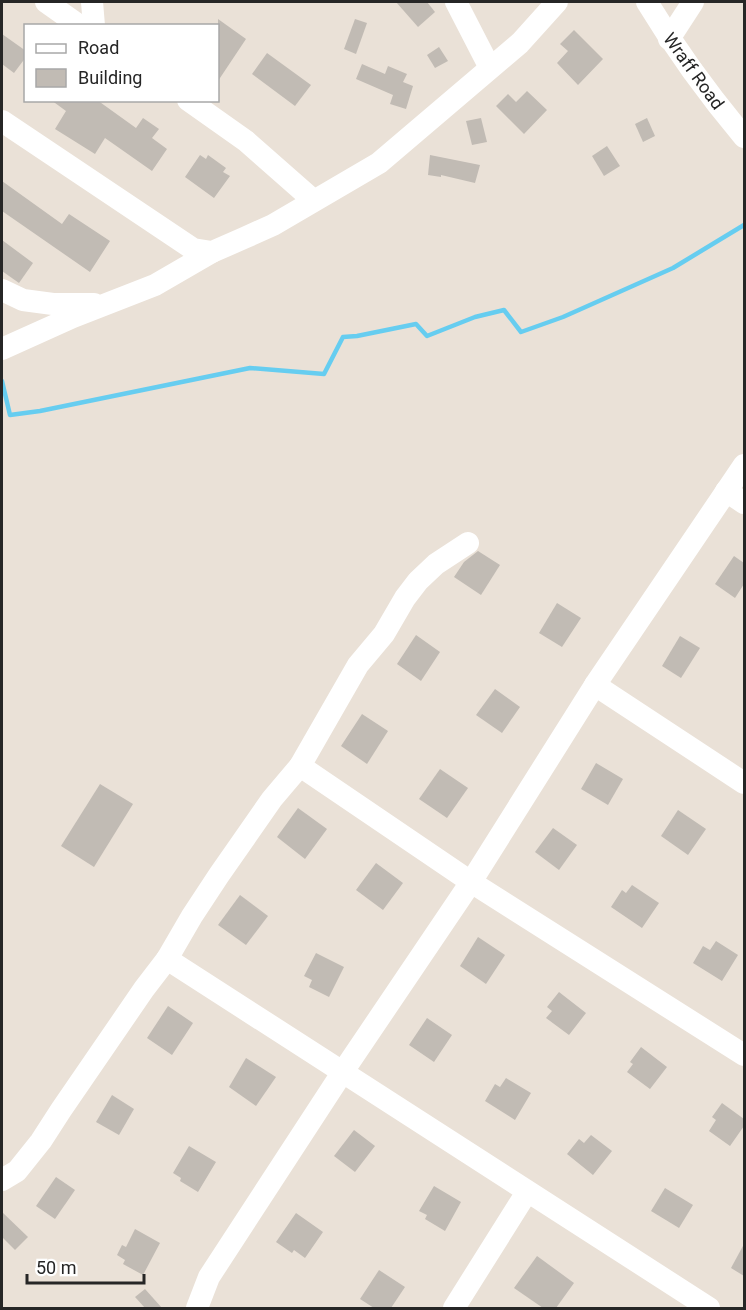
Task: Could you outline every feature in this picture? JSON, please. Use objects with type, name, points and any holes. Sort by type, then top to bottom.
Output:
[{"type":"street","points":[[46,2],[77,24]]},
{"type":"street","points":[[92,2],[94,24]]},
{"type":"street","points":[[456,2],[490,68]]},
{"type":"street","points":[[2,350],[155,285],[212,252],[273,225],[379,163],[520,43],[557,2]]},
{"type":"street","name":"Wraff Road","points":[[647,2],[669,39],[707,92],[744,137]]},
{"type":"street","points":[[669,39],[693,2]]},
{"type":"street","points":[[191,102],[246,141],[313,200]]},
{"type":"street","points":[[2,121],[193,249],[212,252]]},
{"type":"street","points":[[2,290],[23,300],[53,304],[106,304]]},
{"type":"street","points":[[197,1308],[209,1277],[342,1073],[471,882],[596,685],[735,497],[744,465]]},
{"type":"street","points":[[2,1180],[17,1171],[41,1142],[144,988],[167,959],[219,875],[272,799],[300,766],[358,665],[384,634],[405,598],[418,581],[436,564],[468,543]]},
{"type":"street","points":[[596,685],[744,783]]},
{"type":"street","points":[[300,766],[471,882],[744,1055]]},
{"type":"street","points":[[167,959],[709,1308]]},
{"type":"street","points":[[454,1308],[527,1192]]},
{"type":"building","points":[[396,2],[427,2],[435,12],[418,27]]},
{"type":"building","points":[[218,19],[246,39],[219,80],[219,24]]},
{"type":"building","points":[[355,19],[367,23],[356,54],[344,49]]},
{"type":"building","points":[[574,30],[603,59],[578,85],[557,63],[568,51],[560,44]]},
{"type":"building","points":[[2,34],[24,50],[24,60],[14,73],[2,64]]},
{"type":"building","points":[[439,47],[448,61],[435,68],[427,55]]},
{"type":"building","points":[[267,53],[311,85],[295,106],[252,74]]},
{"type":"building","points":[[362,64],[385,74],[388,66],[407,74],[403,82],[413,86],[406,109],[390,104],[393,95],[356,79]]},
{"type":"building","points":[[527,91],[547,110],[524,134],[496,106],[508,94],[516,102]]},
{"type":"building","points":[[54,102],[100,102],[136,128],[143,118],[159,129],[152,138],[167,149],[152,171],[105,138],[95,154],[55,129],[66,111]]},
{"type":"building","points":[[481,118],[487,142],[472,145],[466,121]]},
{"type":"building","points":[[647,118],[655,136],[643,142],[635,124]]},
{"type":"building","points":[[607,146],[620,166],[604,176],[592,156]]},
{"type":"building","points":[[200,155],[206,159],[208,155],[226,168],[223,172],[230,176],[214,198],[185,177]]},
{"type":"building","points":[[430,155],[480,165],[475,183],[441,175],[441,177],[428,175]]},
{"type":"building","points":[[2,181],[62,224],[69,214],[110,241],[90,272],[2,211]]},
{"type":"building","points":[[2,240],[33,263],[19,283],[2,271]]},
{"type":"building","points":[[478,551],[500,565],[481,595],[454,577],[464,562]]},
{"type":"building","points":[[734,556],[744,563],[744,584],[735,598],[715,584]]},
{"type":"building","points":[[557,603],[581,618],[562,647],[539,633]]},
{"type":"building","points":[[416,635],[440,652],[421,681],[397,664]]},
{"type":"building","points":[[680,636],[700,648],[681,678],[662,666]]},
{"type":"building","points":[[495,689],[520,707],[502,733],[476,715]]},
{"type":"building","points":[[362,714],[388,731],[367,764],[341,746]]},
{"type":"building","points":[[596,763],[623,779],[608,805],[581,789]]},
{"type":"building","points":[[440,769],[468,788],[447,818],[419,799]]},
{"type":"building","points":[[100,784],[133,804],[94,867],[61,846]]},
{"type":"building","points":[[298,808],[327,829],[305,859],[277,837]]},
{"type":"building","points":[[678,810],[706,829],[688,855],[661,836]]},
{"type":"building","points":[[553,828],[577,845],[559,870],[535,852]]},
{"type":"building","points":[[376,863],[403,883],[383,910],[356,890]]},
{"type":"building","points":[[632,885],[659,903],[642,928],[611,907],[622,890],[626,893]]},
{"type":"building","points":[[240,895],[268,916],[246,945],[218,925]]},
{"type":"building","points":[[478,937],[505,955],[486,984],[460,966]]},
{"type":"building","points":[[716,941],[738,955],[722,981],[693,963],[703,946],[710,950]]},
{"type":"building","points":[[316,953],[344,967],[329,997],[309,987],[312,980],[304,976]]},
{"type":"building","points":[[559,992],[586,1013],[569,1035],[546,1018],[552,1011],[547,1007]]},
{"type":"building","points":[[168,1006],[193,1023],[172,1055],[147,1038]]},
{"type":"building","points":[[427,1018],[452,1035],[434,1062],[409,1045]]},
{"type":"building","points":[[641,1047],[667,1067],[650,1089],[627,1072],[633,1064],[630,1062]]},
{"type":"building","points":[[246,1058],[276,1077],[256,1106],[229,1087]]},
{"type":"building","points":[[506,1078],[531,1093],[515,1120],[485,1101],[495,1084],[500,1087]]},
{"type":"building","points":[[112,1095],[134,1109],[119,1135],[96,1122]]},
{"type":"building","points":[[722,1103],[744,1119],[744,1126],[730,1146],[709,1131],[716,1120],[712,1117]]},
{"type":"building","points":[[354,1130],[375,1146],[355,1172],[334,1156]]},
{"type":"building","points":[[591,1135],[612,1151],[593,1175],[567,1154],[579,1139],[584,1143]]},
{"type":"building","points":[[189,1146],[216,1162],[198,1192],[180,1181],[181,1178],[173,1173]]},
{"type":"building","points":[[56,1177],[75,1190],[55,1219],[36,1206]]},
{"type":"building","points":[[434,1186],[461,1202],[445,1231],[425,1219],[427,1215],[419,1211]]},
{"type":"building","points":[[665,1188],[693,1205],[679,1228],[651,1211]]},
{"type":"building","points":[[2,1212],[28,1237],[15,1250],[2,1237]]},
{"type":"building","points":[[296,1213],[323,1232],[305,1258],[294,1250],[292,1253],[276,1242]]},
{"type":"building","points":[[135,1229],[160,1243],[143,1275],[123,1264],[125,1260],[117,1255],[122,1245],[126,1247]]},
{"type":"building","points":[[744,1244],[744,1276],[731,1268]]},
{"type":"building","points":[[537,1256],[574,1283],[556,1308],[543,1308],[514,1288]]},
{"type":"building","points":[[379,1270],[405,1287],[391,1308],[374,1308],[360,1299]]},
{"type":"building","points":[[145,1289],[162,1308],[145,1308],[135,1297]]},
{"type":"waterway","points":[[2,381],[10,415],[40,411],[250,368],[324,374],[343,337],[416,324],[427,336],[475,317],[504,310],[521,332],[563,317],[673,268],[744,225]]}]
